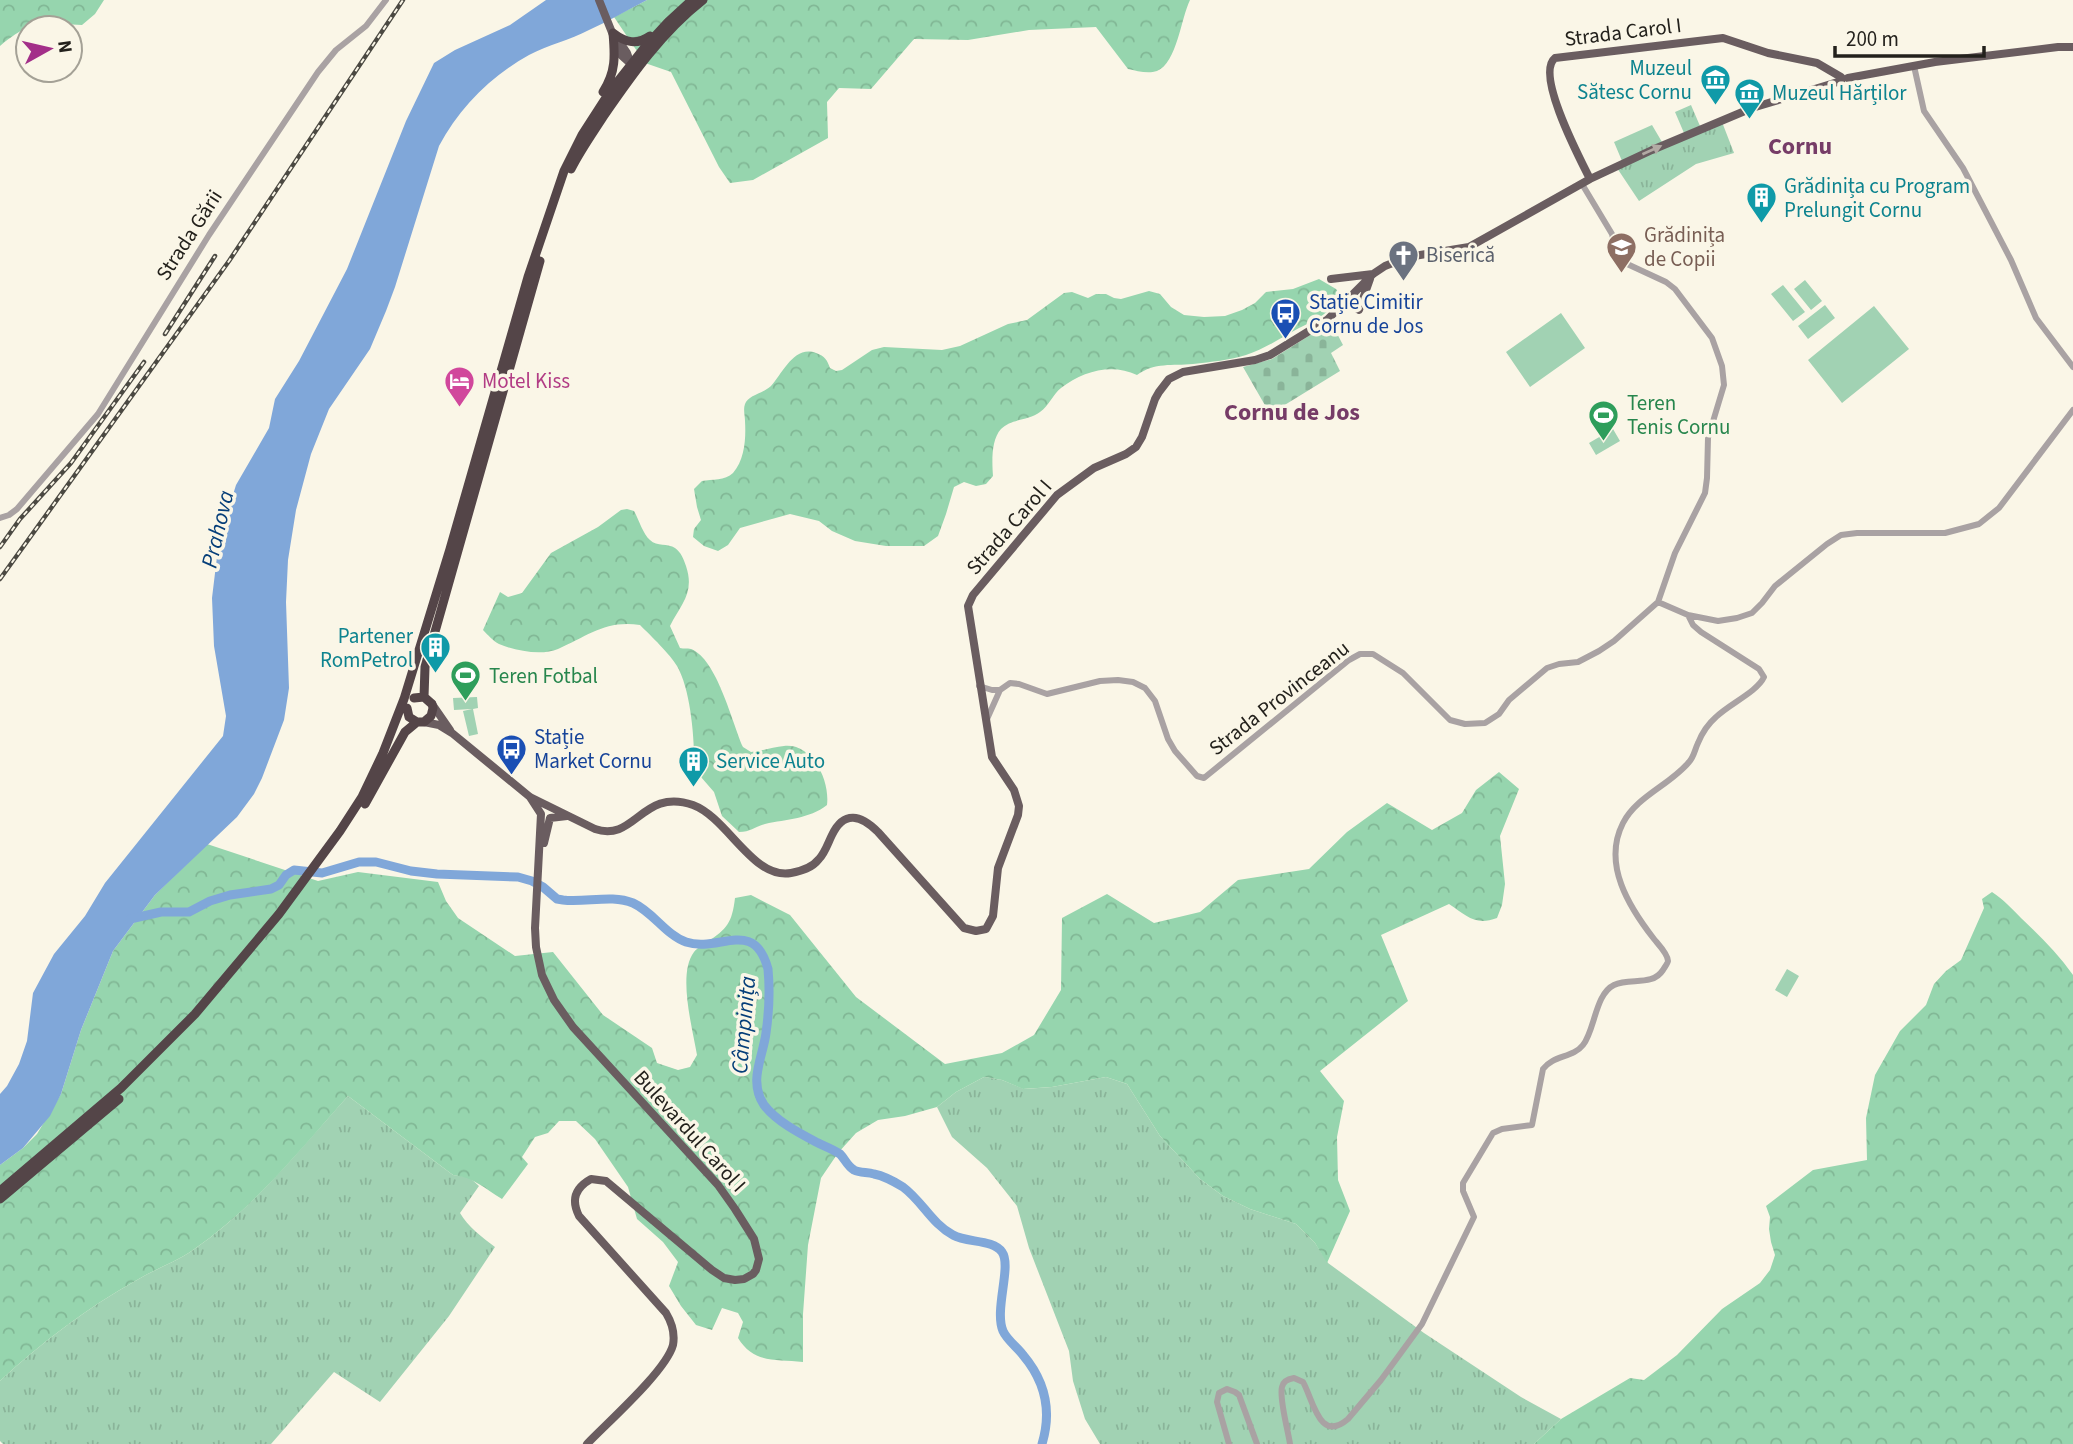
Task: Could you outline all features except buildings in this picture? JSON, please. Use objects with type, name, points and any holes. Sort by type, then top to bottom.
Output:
[{"type":"highway","points":[[613,33],[623,40],[639,42],[668,22],[692,0]]},
{"type":"highway","points":[[574,150],[601,105],[634,67],[703,0]]},
{"type":"highway","points":[[325,856],[376,775],[407,709],[419,697],[452,569],[534,278],[559,200],[579,155],[634,67],[668,22]]},
{"type":"highway","points":[[362,797],[398,717],[554,197],[582,128],[611,78],[615,58],[613,33]]},
{"type":"highway","points":[[419,697],[418,673],[435,600]]},
{"type":"highway","points":[[0,1199],[126,1092],[165,1054],[241,970],[373,789],[401,737],[431,716],[432,704],[419,697]]},
{"type":"highway","points":[[407,709],[409,717],[421,722]]},
{"type":"highway","points":[[0,1191],[121,1088],[161,1050],[237,967],[295,897]]},
{"type":"main road","points":[[599,0],[621,55],[634,67]]},
{"type":"main road","name":"Strada Carol I","points":[[568,816],[595,829],[612,832],[625,827],[658,804],[675,802],[693,805],[717,821],[762,867],[781,874],[795,873],[812,866],[821,858],[837,827],[847,818],[859,817],[878,832],[964,928],[982,930],[989,925],[993,916],[998,868],[1019,806],[1014,790],[992,757],[968,616],[970,601],[1048,504],[1084,474],[1136,447],[1142,438],[1154,399],[1170,379],[1191,370],[1255,360],[1270,355],[1327,320],[1373,274],[1402,259],[1469,247],[1586,182],[1554,92],[1549,69],[1555,58],[1723,38],[1761,51],[1816,63],[1843,79]]},
{"type":"main road","points":[[1586,182],[1633,158],[1724,119],[1843,79],[1914,66],[2073,47]]},
{"type":"main road","points":[[1331,279],[1373,274],[1359,310]]},
{"type":"main road","points":[[432,704],[452,733]]},
{"type":"main road","points":[[421,722],[439,725],[452,733],[530,797],[546,816],[568,816]]},
{"type":"main road","points":[[530,797],[568,816]]},
{"type":"main road","points":[[546,816],[543,807],[550,806]]},
{"type":"main road","name":"Bulevardul Carol I","points":[[546,816],[535,910],[537,957],[545,983],[573,1027],[718,1185],[748,1229],[759,1252],[758,1265],[753,1274],[740,1280],[724,1278],[610,1183],[600,1179],[591,1180],[578,1189],[575,1199],[579,1216],[666,1313],[674,1335],[671,1350],[658,1370],[587,1444]]},
{"type":"street","name":"Strada Gării","points":[[0,518],[12,513],[29,495],[98,414],[209,235],[318,72],[336,50],[371,21],[386,0]]},
{"type":"street","points":[[1914,66],[1924,111],[1969,178],[2011,260],[2036,318],[2073,367]]},
{"type":"street","points":[[1586,182],[1612,234],[1618,258],[1672,285],[1712,338],[1722,366],[1724,385],[1708,438],[1705,493],[1675,553],[1658,603],[1718,621],[1737,618],[1752,613],[1775,586],[1841,535],[1945,533],[1979,524],[1999,508],[2073,410]]},
{"type":"street","name":"Strada Provinceanu","points":[[979,686],[999,690],[1014,683],[1047,694],[1110,680],[1139,684],[1146,688],[1155,701],[1171,745],[1196,776],[1204,778],[1349,660],[1360,654],[1373,654],[1393,665],[1450,720],[1465,724],[1485,723],[1499,715],[1509,700],[1547,668],[1578,662],[1605,648],[1658,603]]},
{"type":"street","points":[[1290,1444],[1281,1389],[1285,1381],[1294,1378],[1306,1385],[1316,1413],[1323,1423],[1329,1426],[1339,1425],[1354,1412],[1422,1324],[1474,1219],[1462,1187],[1491,1135],[1502,1129],[1532,1125],[1543,1069],[1549,1062],[1576,1051],[1584,1044],[1603,997],[1610,987],[1619,983],[1654,979],[1668,963],[1667,957],[1623,892],[1616,855],[1618,837],[1625,820],[1636,806],[1691,761],[1705,729],[1715,718],[1759,685],[1764,677],[1759,669],[1701,632],[1693,625],[1688,614]]},
{"type":"street","points":[[985,724],[999,690]]},
{"type":"street","points":[[1229,1444],[1217,1402],[1219,1393],[1227,1390],[1239,1395],[1256,1444]]},
{"type":"green space","points":[[0,0],[104,0],[95,14],[84,23],[84,14],[14,14],[14,36],[0,46]]},
{"type":"green space","points":[[647,0],[1190,0],[1174,50],[1164,66],[1154,72],[1128,69],[1096,27],[1029,30],[968,40],[914,39],[871,89],[839,88],[827,102],[828,138],[753,180],[730,183],[719,167],[671,72],[645,63],[614,17]]},
{"type":"green space","points":[[1691,105],[1700,126],[1684,133],[1675,112]]},
{"type":"green space","points":[[1722,122],[1734,153],[1696,164],[1639,201],[1617,168]]},
{"type":"green space","points":[[1652,125],[1662,142],[1622,161],[1614,142]]},
{"type":"green space","points":[[1319,279],[1336,289],[1340,295],[1337,301],[1317,319],[1267,346],[1240,357],[1157,366],[1137,375],[1108,369],[1088,373],[1058,391],[1040,412],[1005,425],[994,445],[993,476],[986,484],[976,486],[964,482],[954,487],[938,536],[924,546],[886,546],[855,541],[832,531],[819,521],[790,514],[740,528],[728,545],[718,551],[704,546],[693,537],[694,529],[701,520],[694,489],[702,481],[722,479],[733,473],[744,448],[745,404],[771,386],[795,356],[801,353],[819,354],[830,368],[836,371],[842,370],[872,350],[884,347],[942,350],[960,346],[1008,324],[1027,320],[1064,293],[1072,292],[1088,298],[1096,294],[1106,294],[1121,299],[1149,291],[1160,294],[1171,307],[1184,315],[1225,316],[1255,303],[1266,292],[1293,289]]},
{"type":"green space","points":[[1805,280],[1822,301],[1811,310],[1794,289]]},
{"type":"green space","points":[[1783,285],[1805,312],[1793,321],[1771,294]]},
{"type":"green space","points":[[1825,305],[1835,318],[1808,339],[1798,326]]},
{"type":"green space","points":[[1874,306],[1909,349],[1842,403],[1808,360]]},
{"type":"green space","points":[[1561,313],[1585,348],[1530,387],[1506,352]]},
{"type":"green space","points":[[1331,322],[1343,345],[1331,353],[1340,371],[1270,414],[1243,367],[1272,359]]},
{"type":"green space","name":"Teren Tenis Cornu","points":[[1613,429],[1620,441],[1596,455],[1589,443]]},
{"type":"green space","points":[[621,510],[634,511],[650,540],[675,548],[683,559],[688,575],[688,591],[670,626],[680,648],[691,649],[709,665],[723,692],[743,747],[751,752],[784,746],[794,747],[811,757],[818,765],[826,785],[827,805],[820,810],[743,832],[739,832],[722,816],[714,792],[694,769],[691,716],[682,676],[670,656],[640,625],[607,627],[558,649],[544,652],[505,647],[483,630],[500,592],[508,597],[522,593],[551,553],[598,527]]},
{"type":"green space","points":[[477,697],[478,708],[473,709],[478,734],[469,736],[463,711],[472,709],[454,710],[453,698]]},
{"type":"green space","points":[[1499,772],[1519,789],[1500,836],[1505,884],[1497,918],[1477,920],[1449,904],[1381,935],[1408,1001],[1320,1071],[1344,1101],[1337,1137],[1338,1180],[1350,1211],[1327,1263],[1315,1243],[1296,1224],[1250,1209],[1223,1196],[1200,1179],[1160,1136],[1127,1084],[1106,1077],[1052,1087],[1023,1089],[1002,1080],[984,1077],[956,1092],[937,1107],[878,1120],[856,1133],[838,1153],[821,1178],[808,1245],[803,1362],[766,1359],[751,1352],[738,1338],[743,1322],[738,1313],[722,1308],[712,1330],[696,1325],[669,1286],[678,1262],[663,1242],[637,1219],[628,1187],[595,1139],[576,1121],[559,1121],[548,1133],[535,1137],[522,1157],[528,1164],[502,1199],[473,1181],[453,1175],[348,1096],[275,1178],[215,1234],[83,1314],[0,1381],[0,1165],[37,1134],[61,1094],[81,1030],[113,951],[155,895],[207,844],[318,881],[358,872],[438,882],[446,901],[458,918],[515,956],[553,952],[603,1015],[652,1048],[657,1063],[678,1070],[690,1067],[697,1055],[686,988],[689,962],[695,951],[727,925],[735,898],[751,895],[790,915],[856,997],[945,1064],[1002,1053],[1034,1035],[1061,990],[1062,918],[1107,894],[1154,923],[1200,912],[1238,880],[1309,869],[1347,832],[1387,803],[1432,830],[1462,813],[1476,790]]},
{"type":"green space","points":[[1992,892],[2042,938],[2073,975],[2073,1444],[1534,1444],[1561,1419],[1630,1378],[1644,1380],[1677,1355],[1722,1309],[1760,1283],[1770,1270],[1775,1255],[1766,1206],[1813,1170],[1867,1160],[1866,1118],[1875,1075],[1900,1031],[1926,1005],[1934,984],[1961,960],[1984,908],[1982,899]]},
{"type":"green space","points":[[1787,969],[1799,976],[1787,997],[1775,990]]},
{"type":"green space","points":[[984,1077],[1002,1080],[1024,1089],[1106,1077],[1127,1084],[1160,1136],[1200,1179],[1223,1196],[1250,1209],[1296,1224],[1315,1243],[1328,1263],[1424,1333],[1521,1397],[1561,1419],[1534,1444],[1100,1444],[1085,1419],[1073,1381],[1069,1351],[1029,1248],[1017,1206],[987,1168],[952,1137],[937,1107],[956,1092]]},
{"type":"green space","points":[[348,1096],[453,1175],[469,1177],[479,1186],[460,1213],[480,1236],[495,1247],[449,1316],[380,1402],[334,1372],[271,1444],[3,1444],[0,1441],[0,1381],[83,1314],[215,1234],[275,1178]]},
{"type":"water","points":[[546,0],[647,0],[596,27],[536,51],[515,63],[489,83],[466,106],[439,146],[386,311],[370,349],[329,409],[311,454],[296,510],[288,560],[286,602],[289,688],[284,720],[262,778],[237,817],[155,895],[113,951],[81,1030],[61,1094],[50,1116],[23,1148],[0,1165],[0,1094],[19,1064],[27,1041],[33,993],[54,954],[85,916],[105,883],[223,736],[226,716],[214,646],[212,598],[219,540],[236,485],[269,428],[275,399],[299,361],[347,269],[406,121],[434,63],[455,50],[510,25]]},
{"type":"waterway","name":"Câmpinița","points":[[130,919],[161,912],[189,912],[210,901],[230,895],[271,889],[294,870],[322,873],[359,862],[376,862],[437,874],[518,877],[543,887],[557,899],[625,900],[640,907],[672,934],[686,942],[711,944],[734,940],[754,944],[762,953],[769,977],[767,1025],[757,1078],[759,1096],[764,1105],[788,1126],[840,1154],[854,1170],[882,1176],[903,1187],[939,1225],[953,1235],[993,1245],[1002,1252],[1005,1267],[1001,1322],[1003,1331],[1031,1365],[1041,1386],[1046,1408],[1042,1444]]},
{"type":"railway","points":[[0,579],[229,261],[403,0]]},
{"type":"railway","points":[[165,334],[215,256]]},
{"type":"railway","points":[[0,547],[20,519],[71,463],[144,362]]},
{"type":"place","name":"Muzeul Sătesc Cornu","points":[[1715,107]]},
{"type":"place","name":"Muzeul Hărților","points":[[1749,120]]},
{"type":"place","name":"Grădinița cu Program Prelungit Cornu","points":[[1761,225]]},
{"type":"place","name":"Grădinița de Copii","points":[[1621,274]]},
{"type":"place","name":"Biserică","points":[[1403,282]]},
{"type":"place","name":"Stație Cimitir Cornu de Jos","points":[[1286,341]]},
{"type":"place","name":"Motel Kiss","points":[[459,408]]},
{"type":"place","name":"Teren Tenis Cornu","points":[[1604,442]]},
{"type":"place","name":"Partener RomPetrol","points":[[436,675]]},
{"type":"place","name":"Teren Fotbal","points":[[466,703]]},
{"type":"place","name":"Stație Market Cornu","points":[[511,776]]},
{"type":"place","name":"Service Auto","points":[[693,788]]},
{"type":"district","name":"Cornu","points":[[1800,146]]},
{"type":"district","name":"Cornu de Jos","points":[[1292,412]]},
{"type":"water label","name":"Prahova","points":[[217,529]]}]
